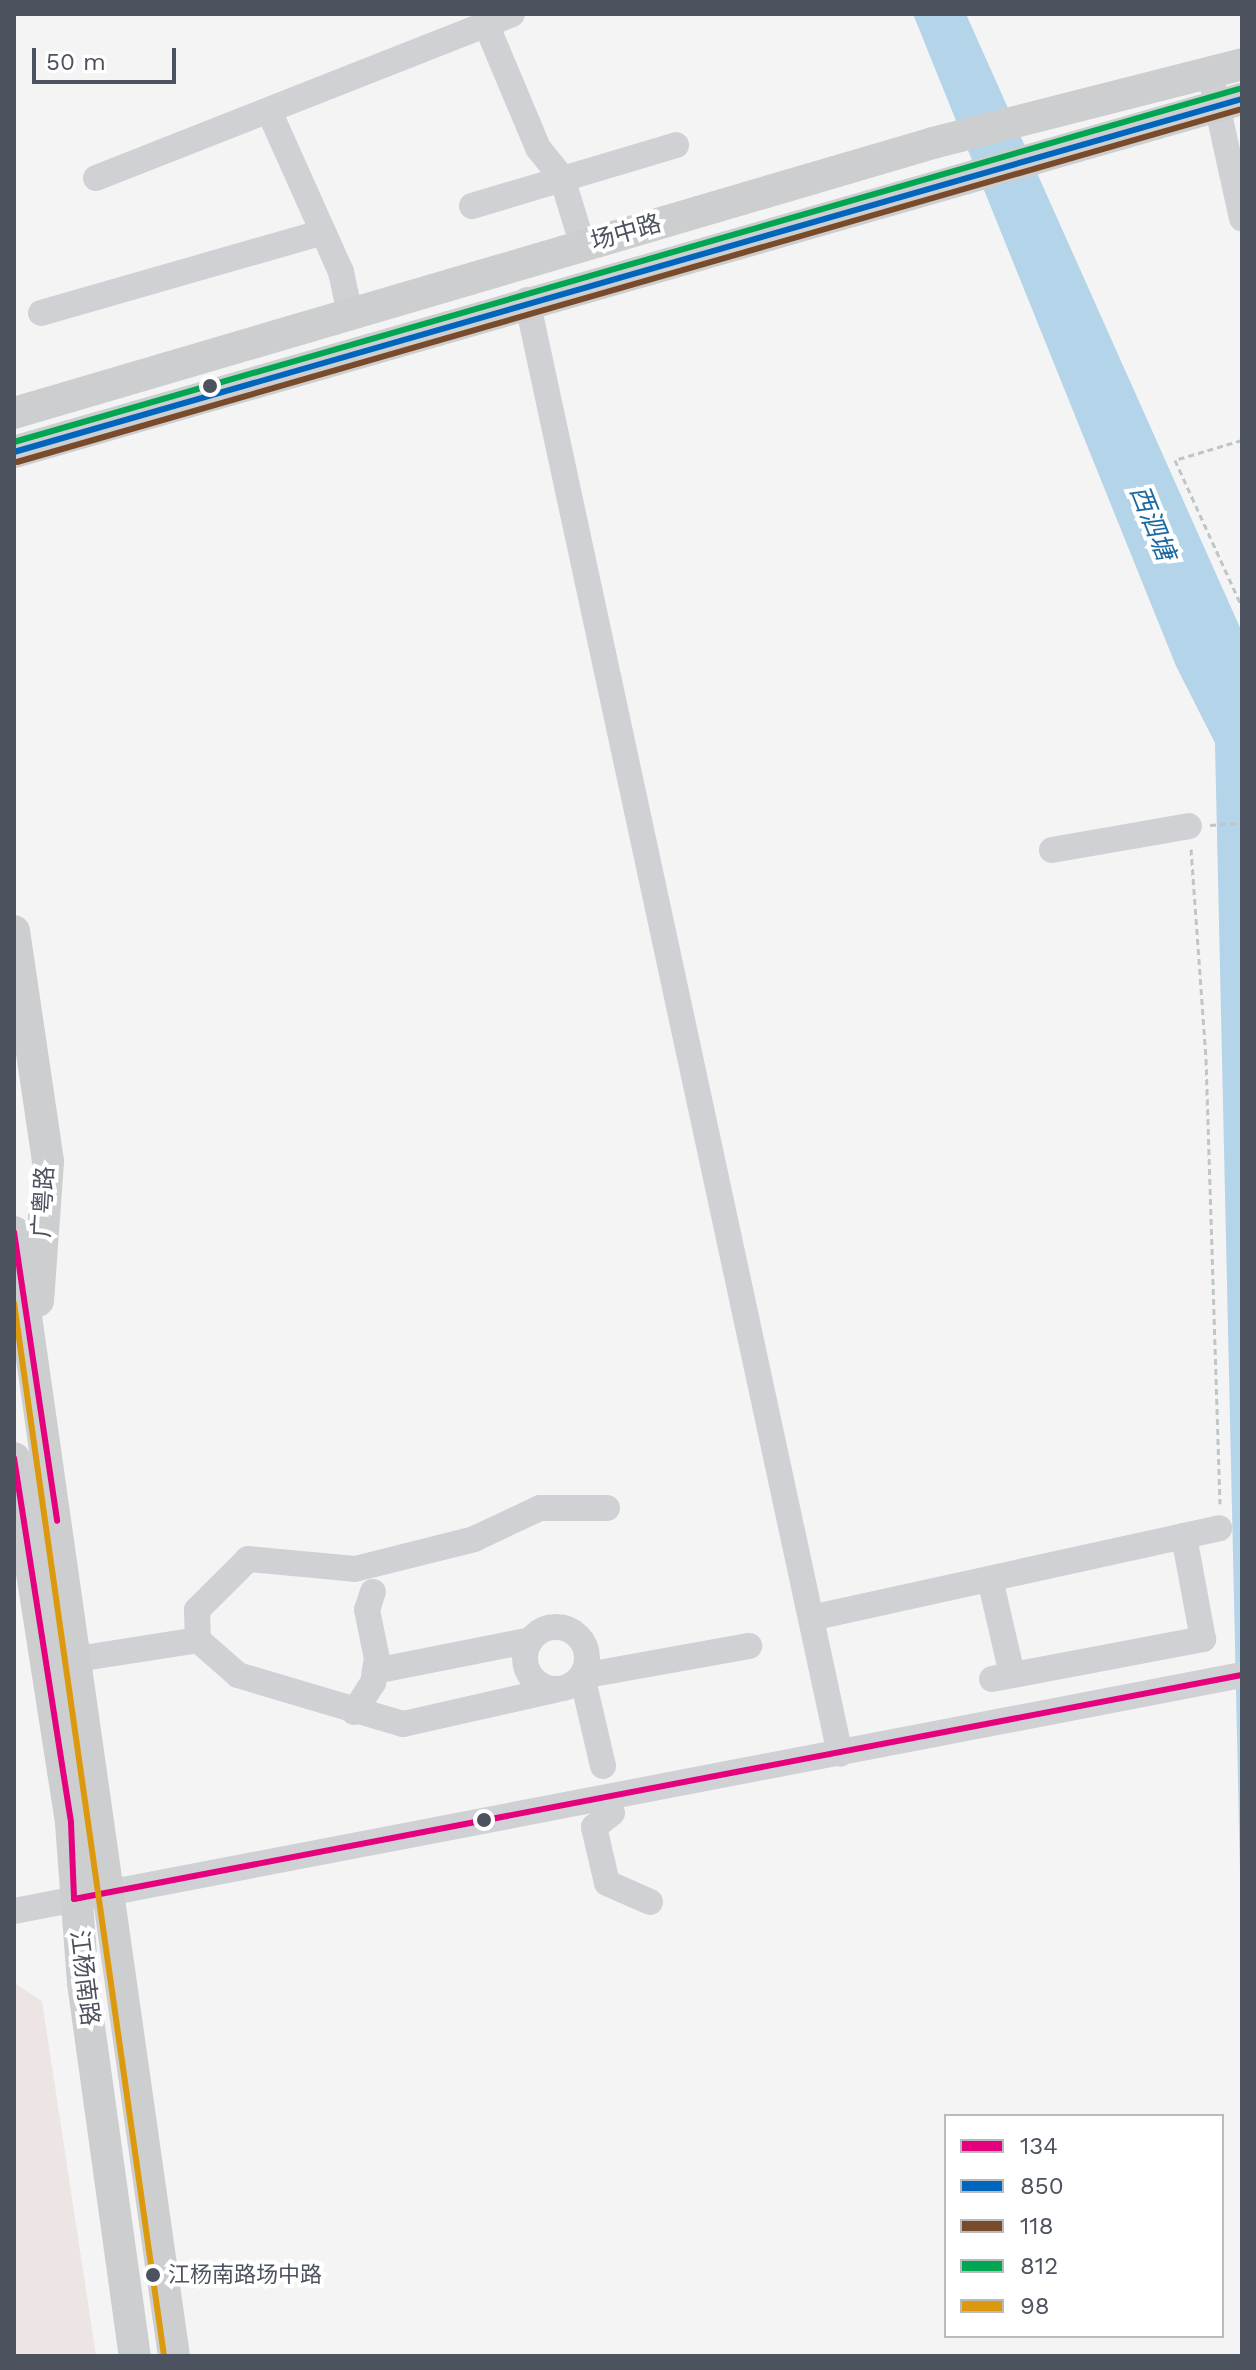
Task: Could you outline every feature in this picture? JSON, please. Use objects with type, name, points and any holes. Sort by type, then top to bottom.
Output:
[{"type":"main road","name":"场中路","points":[[14,413],[933,143],[1242,64]]},
{"type":"main road","name":"场中路","points":[[14,452],[527,300],[1230,102]]},
{"type":"main road","name":"广粤路","points":[[14,931],[48,1162],[35,1352]]},
{"type":"main road","name":"广粤路","points":[[14,1232],[35,1352]]},
{"type":"main road","name":"江杨南路","points":[[35,1352],[174,2356]]},
{"type":"main road","name":"江杨南路","points":[[14,1458],[71,1823],[74,1899],[135,2356]]},
{"type":"street","points":[[96,178],[512,14]]},
{"type":"street","points":[[486,24],[538,148],[562,178],[583,246]]},
{"type":"street","points":[[1210,73],[1230,102],[1242,219]]},
{"type":"street","points":[[269,111],[341,272],[350,314]]},
{"type":"street","points":[[472,206],[676,145]]},
{"type":"street","points":[[41,313],[323,232]]},
{"type":"street","points":[[527,300],[840,1754]]},
{"type":"street","points":[[1052,850],[1196,826]]},
{"type":"street","points":[[607,1508],[540,1508],[474,1539],[355,1569],[248,1559],[197,1610],[198,1640],[238,1675],[354,1712],[403,1724],[554,1690],[582,1676],[749,1646]]},
{"type":"street","points":[[811,1618],[1219,1528]]},
{"type":"street","points":[[990,1579],[1002,1677],[1203,1639],[1184,1536]]},
{"type":"street","points":[[354,1712],[375,1671],[367,1610],[373,1592]]},
{"type":"street","points":[[375,1671],[531,1640],[546,1629],[574,1632],[587,1656],[582,1676],[603,1766]]},
{"type":"street","points":[[77,1659],[198,1640]]},
{"type":"street","points":[[531,1640],[525,1652],[528,1673],[554,1690]]},
{"type":"street","points":[[14,1911],[485,1816],[840,1754],[1242,1675]]},
{"type":"street","points":[[612,1813],[594,1827],[607,1883],[650,1902]]},
{"type":"path","points":[[1242,440],[1175,460],[1242,607]]},
{"type":"path","points":[[1219,1528],[1196,826],[1242,823]]},
{"type":"shaded area","points":[[14,1983],[42,2001],[96,2356],[14,2356]]},
{"type":"water","name":"西泗塘","points":[[913,14],[966,14],[1242,632],[1242,1961],[1215,743],[1176,666]]},
{"type":"transit line","name":"812","points":[[14,442],[1239,89]]},
{"type":"transit line","name":"850","points":[[14,452],[1242,99]]},
{"type":"transit line","name":"118","points":[[17,462],[1242,109]]},
{"type":"transit line","name":"134","points":[[14,1232],[57,1521]]},
{"type":"transit line","name":"98","points":[[14,1303],[164,2356]]},
{"type":"transit line","name":"134","points":[[14,1458],[71,1823],[74,1899],[1242,1675]]},
{"type":"place","name":"江杨南路场中路","points":[[153,2275]]}]
